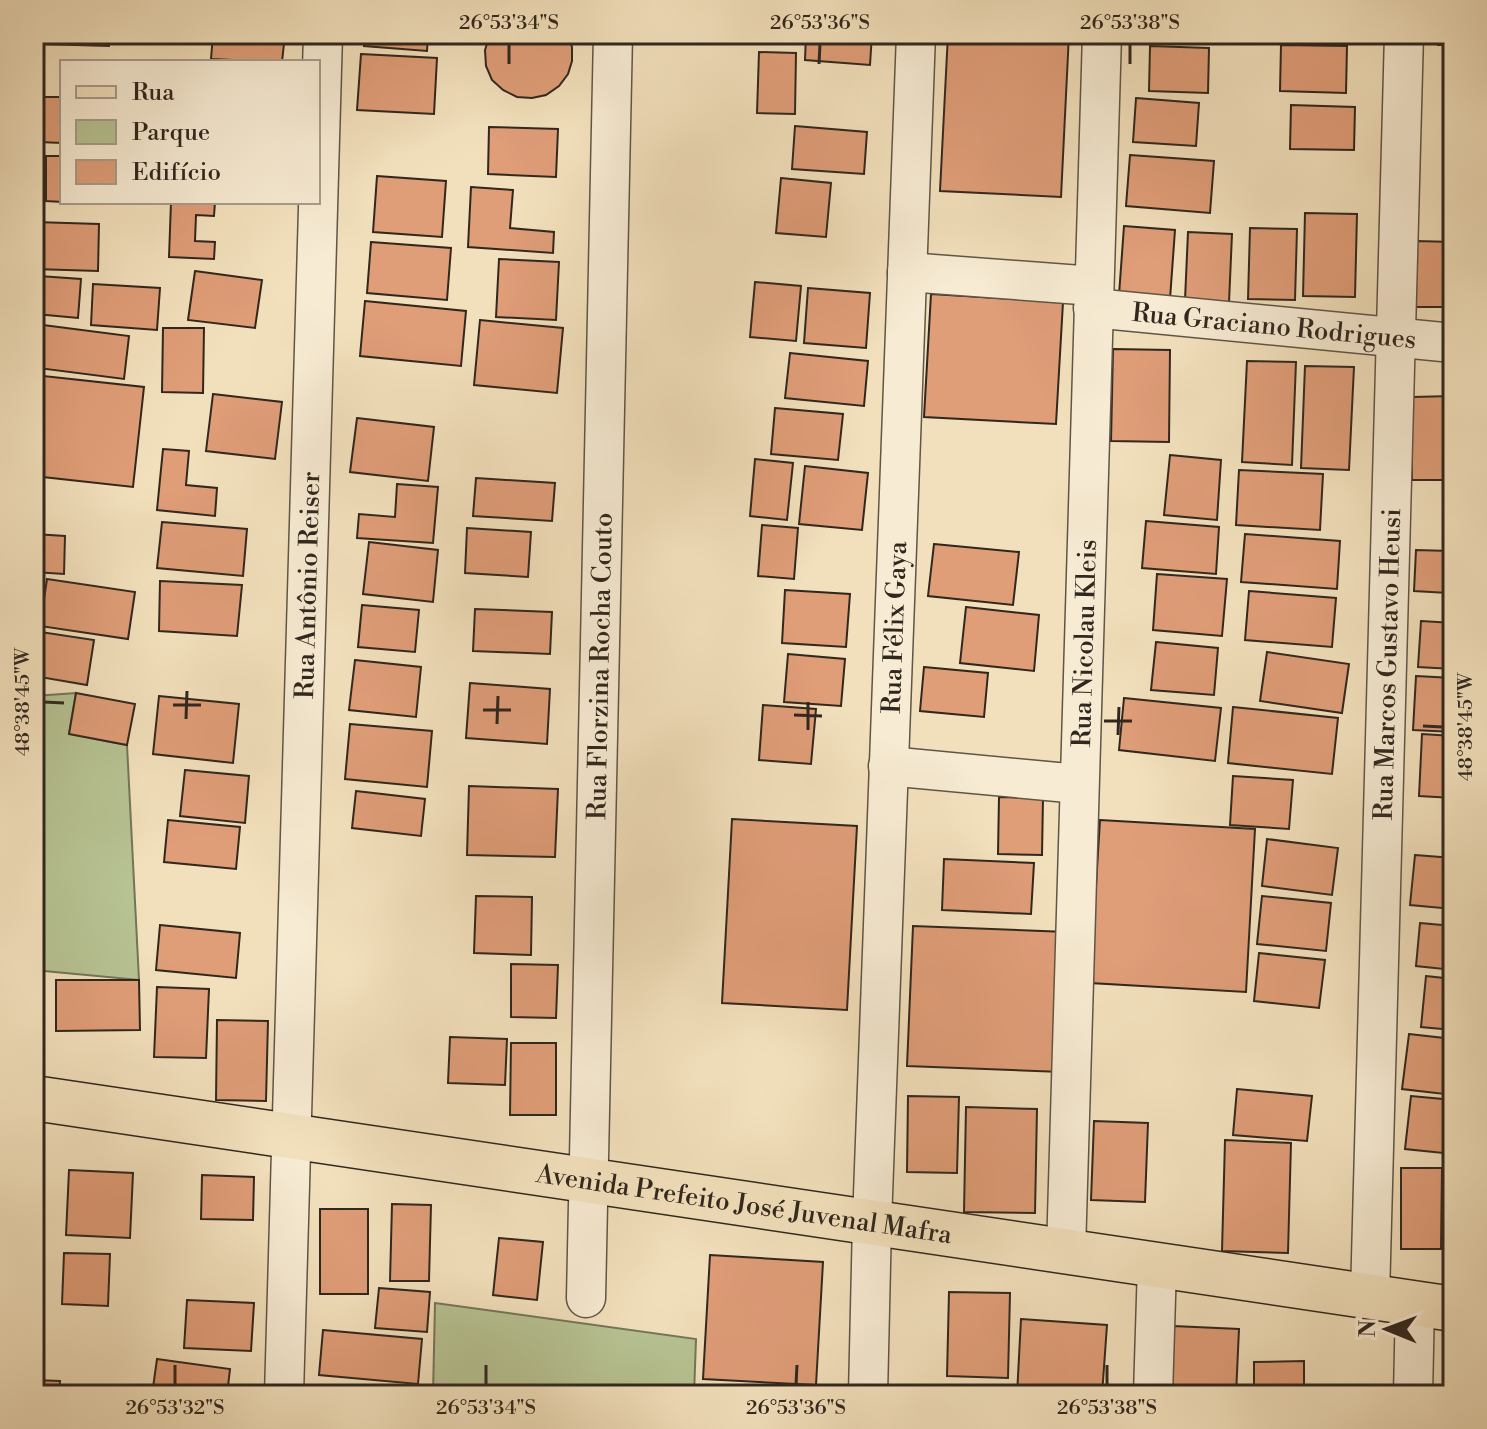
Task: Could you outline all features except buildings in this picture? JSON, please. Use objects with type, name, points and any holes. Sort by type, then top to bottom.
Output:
[{"type":"main road","name":"Avenida Prefeito José Juvenal Mafra","points":[[34,1098],[1434,1306]]},
{"type":"street","name":"Rua Antônio Reiser","points":[[320,137],[323,34]]},
{"type":"street","name":"Rua Florzina Rocha Couto","points":[[586,1298],[613,34]]},
{"type":"street","name":"Rua Félix Gaya","points":[[868,1395],[916,34]]},
{"type":"street","name":"Rua Nicolau Kleis","points":[[1066,1251],[1102,34]]},
{"type":"street","name":"Rua Marcos Gustavo Heusi","points":[[1370,1296],[1404,34]]},
{"type":"street","name":"Rua Antônio Reiser","points":[[284,1395],[318,204]]},
{"type":"street","name":"Rua Graciano Rodrigues","points":[[907,272],[1453,343]]},
{"type":"street","points":[[888,766],[1079,784]]},
{"type":"street","points":[[1153,1395],[1157,1265]]},
{"type":"street","points":[[1413,1395],[1434,1306]]},
{"type":"green space","points":[[76,693],[69,734],[127,745],[139,980],[34,970],[34,696]]},
{"type":"green space","points":[[435,1303],[696,1339],[694,1395],[433,1395]]}]
